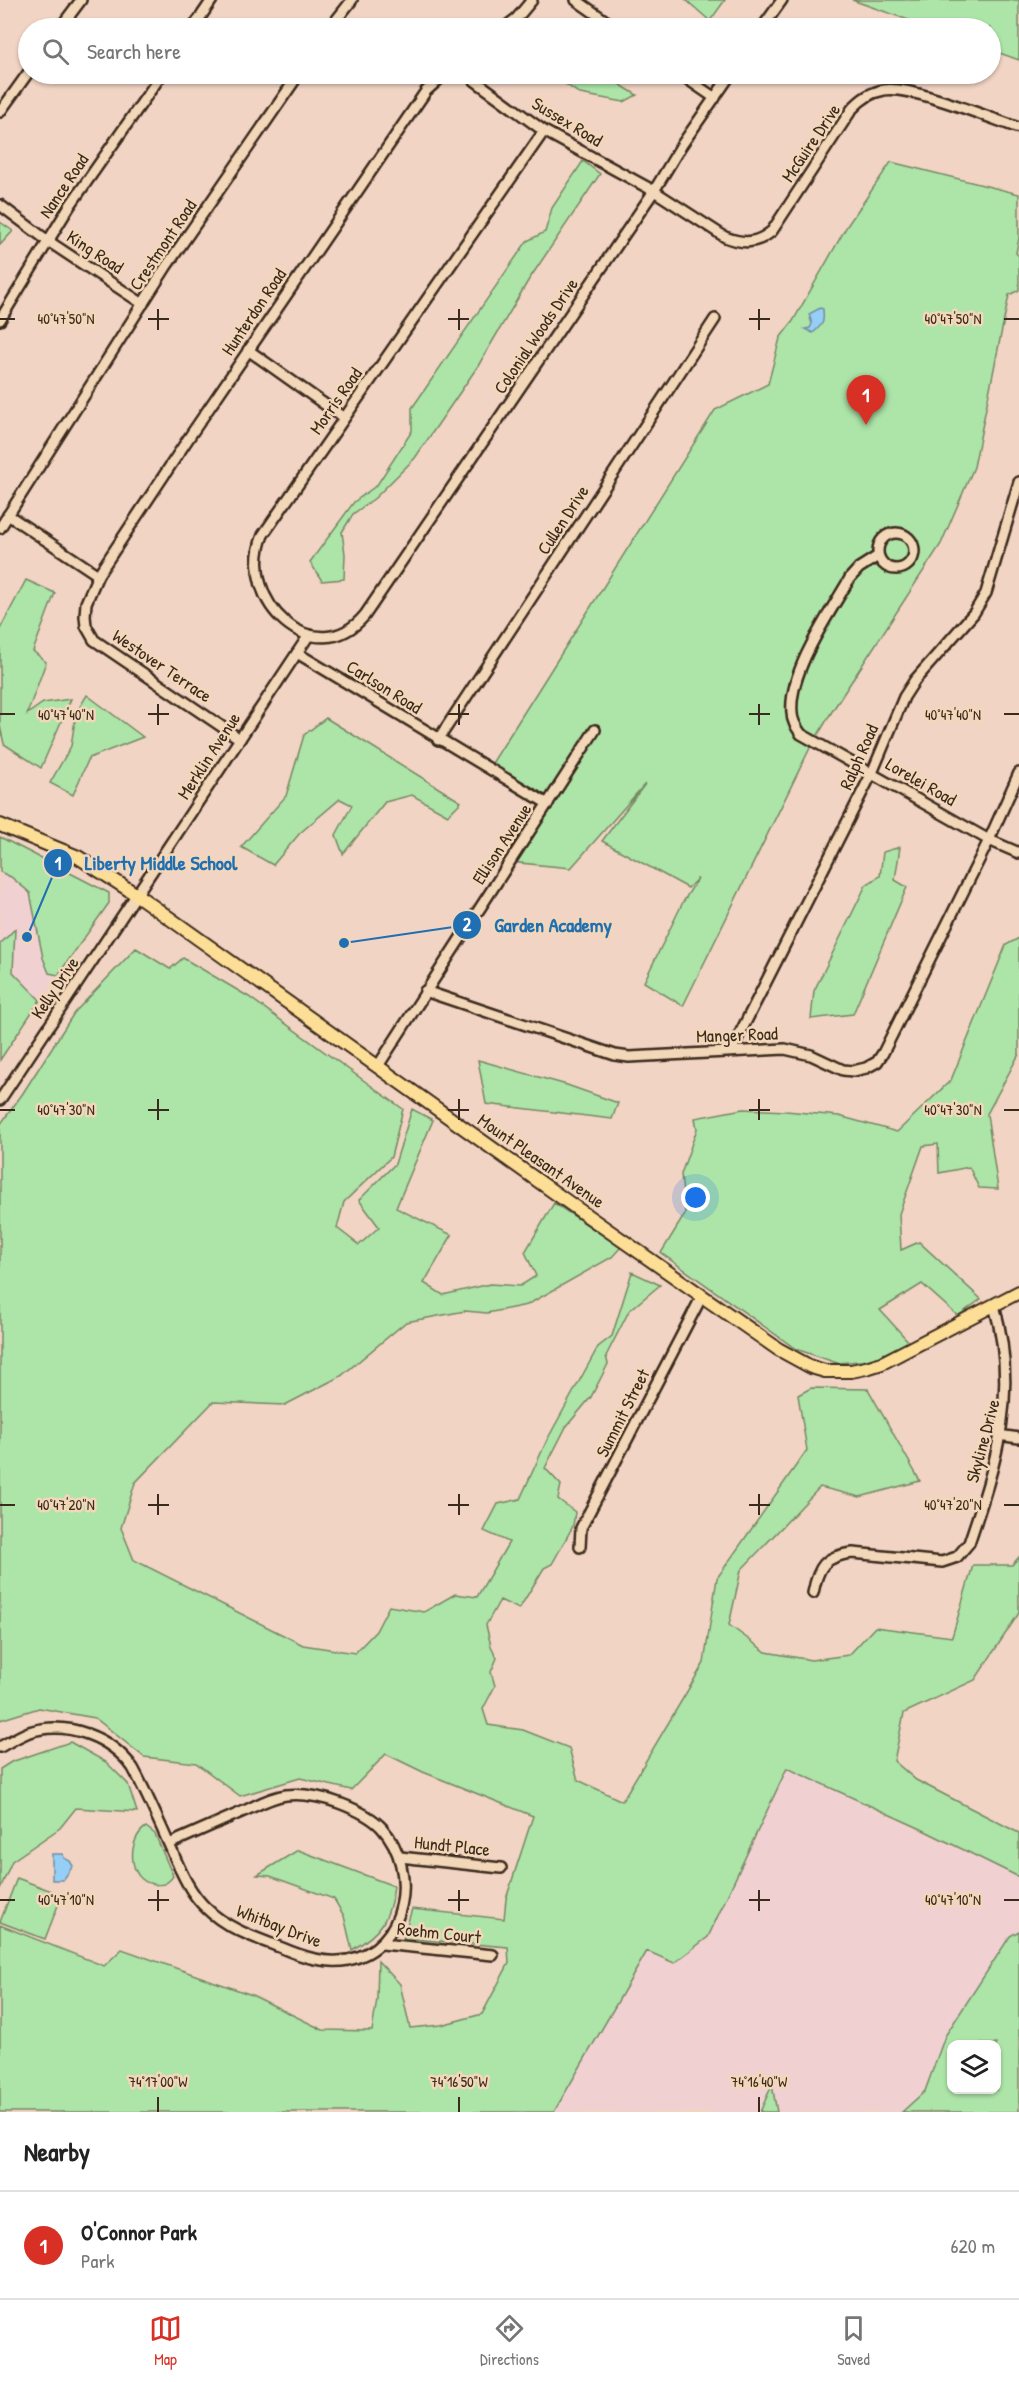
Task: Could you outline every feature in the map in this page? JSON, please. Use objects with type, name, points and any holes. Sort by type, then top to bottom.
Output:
[{"type":"main road","name":"Mount Pleasant Avenue","points":[[0,825],[78,857],[137,895],[579,1210],[702,1296],[811,1367],[839,1372],[858,1370],[882,1363],[1019,1292]]},
{"type":"street","points":[[68,18],[81,0]]},
{"type":"street","points":[[200,18],[212,0]]},
{"type":"street","points":[[338,18],[352,0]]},
{"type":"street","points":[[517,18],[532,0]]},
{"type":"street","points":[[576,0],[602,18]]},
{"type":"street","points":[[769,18],[782,0]]},
{"type":"street","points":[[0,112],[20,84]]},
{"type":"street","name":"Nance Road","points":[[0,320],[69,207],[155,84]]},
{"type":"street","name":"Crestmont Road","points":[[0,528],[143,304],[292,84]]},
{"type":"street","name":"Hunterdon Road","points":[[98,575],[248,350],[426,91],[434,84]]},
{"type":"street","name":"Sussex Road","points":[[480,84],[544,131],[654,191]]},
{"type":"street","points":[[695,84],[715,98]]},
{"type":"street","name":"Colonial Woods Drive","points":[[309,635],[323,637],[339,634],[354,627],[365,615],[724,84]]},
{"type":"street","name":"McGuire Drive","points":[[654,191],[725,237],[736,242],[749,243],[763,239],[772,231],[852,110],[871,94],[894,89],[914,93],[1019,128]]},
{"type":"street","name":"Morris Road","points":[[309,635],[285,621],[265,599],[258,579],[258,549],[267,529],[544,131]]},
{"type":"street","name":"King Road","points":[[0,206],[143,304]]},
{"type":"street","name":"Cullen Drive","points":[[438,740],[715,319]]},
{"type":"street","points":[[248,350],[344,418]]},
{"type":"street","name":"Ralph Road","points":[[731,1051],[872,773],[904,697],[915,680],[974,613],[986,593],[1019,482]]},
{"type":"street","points":[[8,515],[98,575]]},
{"type":"street","points":[[891,533],[903,534],[914,546],[912,561],[898,570],[883,565],[878,556],[877,550],[881,539],[891,533]]},
{"type":"street","name":"Lorelei Road","points":[[878,556],[859,568],[850,578],[803,660],[791,712],[794,724],[801,734],[989,840],[1019,853]]},
{"type":"street","name":"Westover Terrace","points":[[98,575],[87,603],[85,616],[86,626],[94,640],[240,739]]},
{"type":"street","name":"Merklin Avenue","points":[[137,895],[309,635]]},
{"type":"street","name":"Carlson Road","points":[[297,653],[438,740],[548,804]]},
{"type":"street","name":"Ellison Avenue","points":[[378,1066],[595,730]]},
{"type":"street","name":"Manger Road","points":[[425,991],[615,1055],[629,1057],[785,1049],[799,1051],[843,1070],[866,1068],[877,1062],[883,1053],[989,840],[1019,773]]},
{"type":"street","name":"Kelly Drive","points":[[0,1100],[137,895]]},
{"type":"street","name":"Summit Street","points":[[580,1547],[581,1528],[702,1296]]},
{"type":"street","name":"Skyline Drive","points":[[813,1593],[816,1574],[830,1559],[839,1554],[853,1553],[942,1562],[963,1552],[969,1544],[1005,1436],[1012,1402],[1013,1374],[1008,1342],[994,1305]]},
{"type":"street","points":[[1005,1436],[1019,1438]]},
{"type":"street","name":"Whitbay Drive","points":[[0,1747],[30,1732],[62,1729],[96,1737],[111,1746],[125,1757],[133,1768],[184,1880],[197,1898],[217,1917],[239,1931],[305,1957],[320,1960],[348,1960],[362,1956],[382,1944]]},
{"type":"street","points":[[169,1844],[273,1798],[306,1795],[326,1799],[363,1813],[382,1828],[400,1857],[404,1881],[402,1904],[396,1922],[382,1944]]},
{"type":"street","name":"Hundt Place","points":[[400,1857],[501,1868]]},
{"type":"street","name":"Roehm Court","points":[[382,1944],[493,1955]]},
{"type":"shaded area","points":[[0,872],[11,877],[30,893],[43,958],[49,973],[58,975],[40,1000],[13,972],[15,930],[0,944]]},
{"type":"shaded area","points":[[786,1768],[1019,1877],[1019,1931],[1010,1936],[945,2036],[925,2091],[902,2112],[554,2112],[647,1951],[708,1937]]},
{"type":"green space","points":[[686,0],[725,0],[712,18],[707,18]]},
{"type":"green space","points":[[852,0],[1019,0],[1019,60],[1001,54],[1001,18],[903,18]]},
{"type":"green space","points":[[566,84],[619,84],[637,95],[624,102],[580,94]]},
{"type":"green space","points":[[583,161],[600,174],[528,281],[478,366],[415,458],[375,498],[353,514],[342,532],[345,554],[344,579],[322,581],[310,562],[354,502],[377,485],[412,431],[412,408],[527,241],[545,232],[552,208]]},
{"type":"green space","points":[[891,162],[1019,194],[1019,238],[1016,253],[1019,256],[1019,290],[1009,295],[974,467],[941,544],[809,750],[683,1006],[644,982],[683,902],[698,878],[688,888],[602,841],[645,784],[571,868],[510,862],[547,804],[489,768],[715,410],[768,384],[780,338],[793,321],[847,226]]},
{"type":"green space","points":[[0,222],[13,231],[0,245]]},
{"type":"green space","points":[[26,580],[55,593],[33,651],[46,662],[27,714],[43,703],[71,699],[41,768],[4,744],[0,726],[0,629]]},
{"type":"green space","points":[[87,695],[143,737],[89,758],[73,795],[50,783],[71,746],[76,713]]},
{"type":"green space","points":[[326,718],[461,802],[448,815],[412,795],[385,802],[343,854],[336,835],[352,805],[340,799],[300,833],[273,865],[241,847],[286,796],[304,735]]},
{"type":"green space","points":[[0,837],[109,893],[109,903],[58,975],[49,973],[43,958],[30,893],[11,877],[0,872]]},
{"type":"green space","points":[[900,847],[895,880],[907,887],[853,1014],[811,1019],[814,991],[866,885],[880,876],[883,852]]},
{"type":"green space","points":[[15,929],[13,972],[40,1000],[0,1060],[0,944]]},
{"type":"green space","points":[[1019,938],[1019,1054],[987,1114],[998,1189],[979,1188],[969,1167],[939,1173],[938,1144],[923,1146],[899,1214],[901,1250],[919,1242],[981,1299],[958,1316],[922,1284],[880,1310],[909,1342],[871,1360],[837,1363],[796,1349],[661,1253],[685,1214],[681,1174],[697,1129],[695,1118],[743,1109],[786,1111],[839,1116],[897,1132],[951,1080],[1006,945]]},
{"type":"green space","points":[[136,948],[170,969],[183,958],[249,997],[403,1109],[391,1157],[344,1202],[337,1228],[359,1245],[379,1227],[359,1200],[395,1164],[412,1109],[433,1120],[396,1208],[452,1235],[424,1283],[443,1295],[490,1284],[520,1286],[536,1276],[525,1252],[554,1203],[621,1247],[612,1257],[527,1305],[487,1313],[465,1311],[406,1322],[341,1376],[285,1405],[213,1402],[135,1483],[121,1528],[134,1560],[303,1645],[355,1653],[376,1631],[389,1606],[424,1612],[455,1594],[477,1597],[509,1542],[484,1531],[498,1504],[520,1499],[547,1440],[598,1347],[612,1336],[632,1272],[660,1285],[629,1311],[606,1356],[608,1364],[591,1397],[566,1427],[545,1468],[561,1485],[558,1499],[575,1512],[573,1526],[552,1564],[544,1568],[519,1609],[500,1600],[486,1625],[491,1646],[497,1658],[491,1672],[495,1686],[483,1709],[488,1725],[523,1730],[569,1748],[578,1780],[622,1801],[704,1663],[717,1578],[807,1450],[798,1395],[811,1388],[868,1389],[920,1481],[860,1497],[820,1487],[741,1570],[729,1625],[766,1652],[811,1660],[849,1655],[875,1627],[952,1637],[973,1565],[1012,1565],[1019,1557],[1019,1613],[975,1680],[904,1713],[894,1761],[916,1780],[1019,1833],[1019,1877],[919,1828],[787,1768],[708,1937],[674,1963],[647,1951],[554,2112],[0,2112],[0,1925],[104,1966],[122,1949],[252,1995],[323,2030],[372,2031],[377,1999],[378,1961],[400,1984],[410,2028],[441,2025],[482,2014],[509,1963],[508,1947],[403,1938],[412,1909],[504,1919],[506,1899],[533,1816],[423,1772],[386,1754],[351,1790],[300,1778],[240,1796],[196,1763],[144,1757],[95,1718],[39,1708],[0,1720],[0,1125],[74,1013]]},
{"type":"green space","points":[[478,1060],[567,1085],[618,1103],[612,1119],[486,1104]]},
{"type":"green space","points":[[70,1742],[106,1762],[128,1784],[137,1812],[76,1808],[60,1828],[12,1861],[0,1889],[0,1769],[11,1762]]},
{"type":"green space","points":[[146,1827],[155,1834],[173,1876],[164,1884],[156,1885],[144,1881],[134,1867],[135,1840]]},
{"type":"green space","points":[[298,1850],[394,1886],[390,1908],[382,1924],[371,1937],[352,1950],[344,1916],[334,1899],[270,1876],[257,1875]]},
{"type":"green space","points":[[17,1878],[62,1895],[45,1939],[0,1922]]},
{"type":"green space","points":[[1019,1931],[1019,2112],[902,2112],[925,2091],[945,2036],[1010,1936]]},
{"type":"green space","points":[[772,2085],[777,2112],[760,2112]]},
{"type":"water","points":[[820,308],[823,309],[823,320],[813,333],[805,329],[810,328],[812,324],[809,314]]},
{"type":"water","points":[[52,1854],[63,1854],[73,1866],[63,1880],[52,1880]]},
{"type":"place","name":"O'Connor Park","points":[[866,425]]},
{"type":"place","name":"Liberty Middle School","points":[[27,937]]},
{"type":"place","name":"Garden Academy","points":[[344,943]]}]
